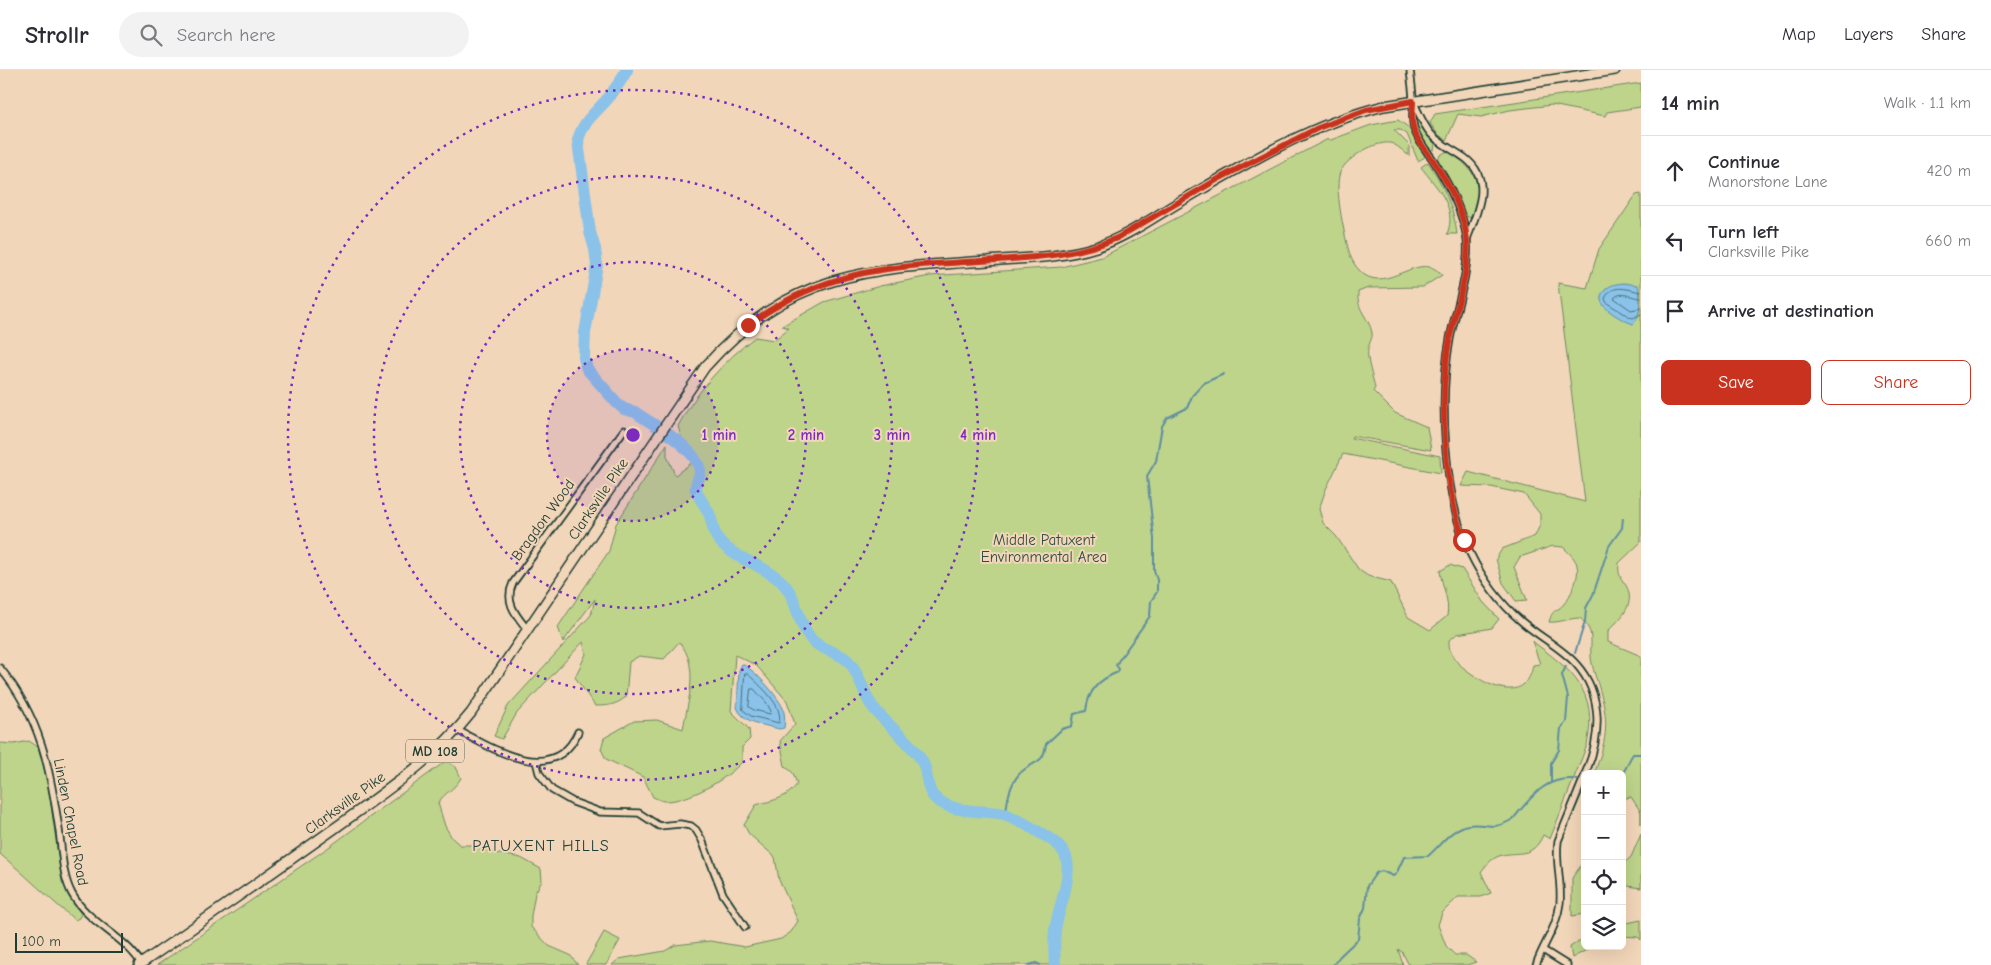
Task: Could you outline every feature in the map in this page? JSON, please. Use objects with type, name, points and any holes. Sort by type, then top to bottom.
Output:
[{"type":"main road","name":"Clarksville Pike","points":[[140,964],[230,904],[400,780],[457,730],[705,367],[734,337],[778,305],[818,286],[850,275],[883,269],[1048,256],[1099,246],[1124,234],[1276,148],[1318,128],[1366,110],[1615,70]]},
{"type":"street","points":[[1410,70],[1414,129],[1454,194],[1467,240]]},
{"type":"street","points":[[1413,101],[1429,132],[1444,146],[1471,163],[1480,178],[1482,186],[1481,202],[1467,240],[1464,274],[1450,337],[1445,380],[1446,444],[1453,500],[1469,551],[1496,594],[1519,620],[1577,665],[1590,687],[1597,709],[1598,728],[1595,747],[1587,770]]},
{"type":"street","name":"Bragdon Wood","points":[[527,630],[513,610],[510,602],[513,583],[624,430]]},
{"type":"street","name":"Linden Chapel Road","points":[[0,668],[19,693],[29,711],[46,755],[52,780],[64,869],[71,893],[85,910],[127,945],[140,964]]},
{"type":"street","points":[[457,730],[511,756],[536,761],[551,758],[565,751],[573,742],[578,732]]},
{"type":"street","points":[[536,761],[539,773],[552,790],[573,802],[600,812],[639,813],[659,826],[680,824],[691,826],[702,840],[723,894],[745,927]]},
{"type":"street","points":[[1536,965],[1557,917],[1561,890],[1558,841],[1581,783]]},
{"type":"street","points":[[1544,950],[1567,965]]},
{"type":"green space","points":[[1641,83],[1641,107],[1607,112],[1605,116],[1552,105],[1510,110],[1481,117],[1458,114],[1446,141],[1430,123],[1435,114]]},
{"type":"green space","points":[[1414,117],[1417,117],[1423,130],[1435,144],[1434,150],[1429,149],[1421,136]]},
{"type":"green space","name":"Middle Patuxent Environmental Area","points":[[1398,120],[1408,127],[1425,157],[1418,161],[1407,134],[1401,130],[1394,130],[1409,145],[1409,156],[1397,146],[1383,143],[1368,148],[1352,158],[1341,170],[1339,176],[1339,204],[1351,257],[1354,264],[1369,277],[1387,278],[1424,266],[1434,269],[1442,275],[1423,287],[1368,288],[1358,292],[1359,304],[1372,333],[1368,353],[1375,388],[1373,391],[1395,413],[1427,427],[1431,450],[1352,436],[1351,438],[1440,456],[1441,473],[1343,454],[1326,489],[1319,509],[1323,523],[1336,536],[1359,570],[1368,576],[1391,582],[1408,617],[1430,630],[1447,616],[1447,599],[1440,571],[1450,565],[1462,569],[1483,602],[1499,619],[1492,628],[1457,634],[1449,640],[1452,656],[1457,662],[1480,679],[1499,688],[1517,688],[1530,677],[1533,665],[1540,664],[1532,641],[1570,672],[1579,683],[1589,710],[1590,726],[1587,745],[1550,839],[1543,835],[1539,843],[1529,851],[1506,854],[1494,859],[1481,872],[1491,893],[1481,897],[1458,897],[1442,913],[1438,925],[1446,946],[1455,955],[1466,955],[1476,962],[1467,965],[1409,965],[1402,952],[1398,949],[1403,965],[612,965],[619,959],[665,951],[675,945],[710,941],[745,947],[781,939],[791,932],[798,921],[779,880],[775,857],[749,834],[744,825],[756,805],[784,796],[797,784],[793,773],[785,766],[780,741],[795,724],[787,701],[756,665],[735,655],[731,711],[749,729],[750,739],[742,747],[742,762],[717,782],[684,798],[664,801],[653,797],[643,777],[606,759],[601,749],[604,738],[634,721],[657,720],[683,729],[691,684],[691,672],[685,651],[679,642],[664,659],[639,656],[629,662],[626,697],[619,702],[595,706],[575,677],[586,654],[583,642],[517,713],[502,739],[494,736],[508,706],[591,615],[595,599],[563,642],[558,627],[609,551],[616,524],[667,444],[667,456],[675,475],[697,459],[682,440],[678,426],[702,389],[732,356],[755,337],[774,340],[789,328],[782,326],[824,302],[880,286],[930,276],[1061,267],[1102,257],[1328,139],[1328,141],[1371,125]]},
{"type":"green space","points":[[1447,151],[1461,160],[1475,177],[1478,191],[1477,200],[1476,207],[1470,218],[1464,215],[1453,186],[1438,161],[1439,156]]},
{"type":"green space","points":[[1428,162],[1447,197],[1457,234],[1447,234],[1450,224],[1448,206],[1439,190],[1421,167]]},
{"type":"green space","points":[[1641,194],[1641,542],[1619,563],[1620,577],[1628,589],[1629,599],[1623,614],[1608,631],[1608,642],[1641,656],[1641,812],[1631,797],[1626,798],[1626,770],[1595,770],[1604,742],[1606,723],[1603,703],[1593,670],[1591,636],[1588,627],[1580,618],[1549,622],[1553,613],[1569,597],[1574,586],[1578,570],[1575,560],[1563,547],[1553,546],[1520,557],[1514,567],[1527,600],[1516,601],[1503,583],[1496,559],[1502,549],[1535,536],[1540,525],[1540,514],[1524,494],[1491,487],[1461,486],[1468,472],[1585,502],[1558,283],[1587,288],[1599,249],[1636,195]]},
{"type":"green space","points":[[29,741],[38,747],[47,777],[62,882],[81,914],[75,920],[0,854],[0,743],[14,744]]},
{"type":"green space","points":[[446,761],[456,767],[461,778],[438,803],[445,826],[452,838],[460,845],[473,845],[495,853],[521,858],[541,869],[542,881],[535,893],[531,927],[549,946],[570,955],[578,965],[157,965],[329,847]]},
{"type":"green space","points":[[1641,834],[1641,888],[1626,886],[1626,861],[1631,857]]},
{"type":"green space","points":[[1581,866],[1581,915],[1572,916],[1572,878]]},
{"type":"green space","points":[[1641,920],[1641,940],[1638,937],[1626,936],[1626,923]]},
{"type":"green space","points":[[604,932],[620,940],[606,965],[586,964]]},
{"type":"green space","points":[[1581,940],[1581,950],[1587,950],[1572,958],[1570,947]]},
{"type":"water","points":[[1624,283],[1638,285],[1639,289],[1639,312],[1633,324],[1609,311],[1601,301],[1601,295],[1607,288]]},
{"type":"water","points":[[742,664],[759,677],[780,703],[784,713],[784,728],[779,729],[749,720],[740,712],[737,707],[739,670]]},
{"type":"waterway","points":[[627,70],[609,97],[586,122],[578,141],[590,232],[597,265],[585,333],[584,358],[587,369],[624,409],[635,412],[660,429],[693,456],[700,468],[696,484],[698,496],[709,513],[718,539],[732,552],[766,570],[782,582],[787,588],[803,626],[812,640],[821,647],[842,656],[851,664],[872,706],[919,756],[925,767],[929,789],[933,796],[940,802],[958,809],[1004,814],[1049,838],[1061,847],[1065,854],[1068,871],[1055,930],[1055,965]]},
{"type":"waterway","points":[[1006,814],[1008,796],[1016,778],[1025,769],[1042,758],[1046,744],[1062,729],[1072,726],[1074,714],[1086,711],[1089,698],[1095,687],[1118,672],[1119,669],[1116,665],[1150,616],[1151,601],[1157,592],[1157,580],[1154,570],[1154,539],[1147,476],[1156,461],[1162,426],[1167,418],[1187,408],[1192,396],[1204,383],[1224,374]]},
{"type":"waterway","points":[[1575,653],[1585,622],[1586,608],[1593,595],[1609,546],[1622,528],[1623,518]]},
{"type":"waterway","points":[[1551,782],[1551,763],[1559,750],[1561,728],[1566,722],[1568,697],[1562,675],[1566,666]]},
{"type":"waterway","points":[[1624,770],[1633,754],[1641,754]]},
{"type":"waterway","points":[[1333,965],[1358,939],[1360,919],[1365,908],[1367,886],[1376,873],[1382,871],[1393,876],[1396,874],[1404,857],[1428,856],[1449,835],[1458,829],[1472,824],[1495,826],[1504,823],[1513,819],[1534,795],[1549,784],[1558,780],[1580,780]]},
{"type":"waterway","points":[[1029,965],[1036,963],[1040,965]]},
{"type":"district","name":"PATUXENT HILLS","points":[[541,846]]},
{"type":"route","points":[[748,325],[763,314],[799,294],[850,275],[883,269],[944,263],[1065,254],[1099,246],[1117,238],[1276,148],[1333,121],[1366,110],[1413,101],[1412,120],[1417,137],[1454,194],[1467,240],[1463,284],[1446,358],[1444,405],[1450,480],[1457,518],[1464,540]]}]
